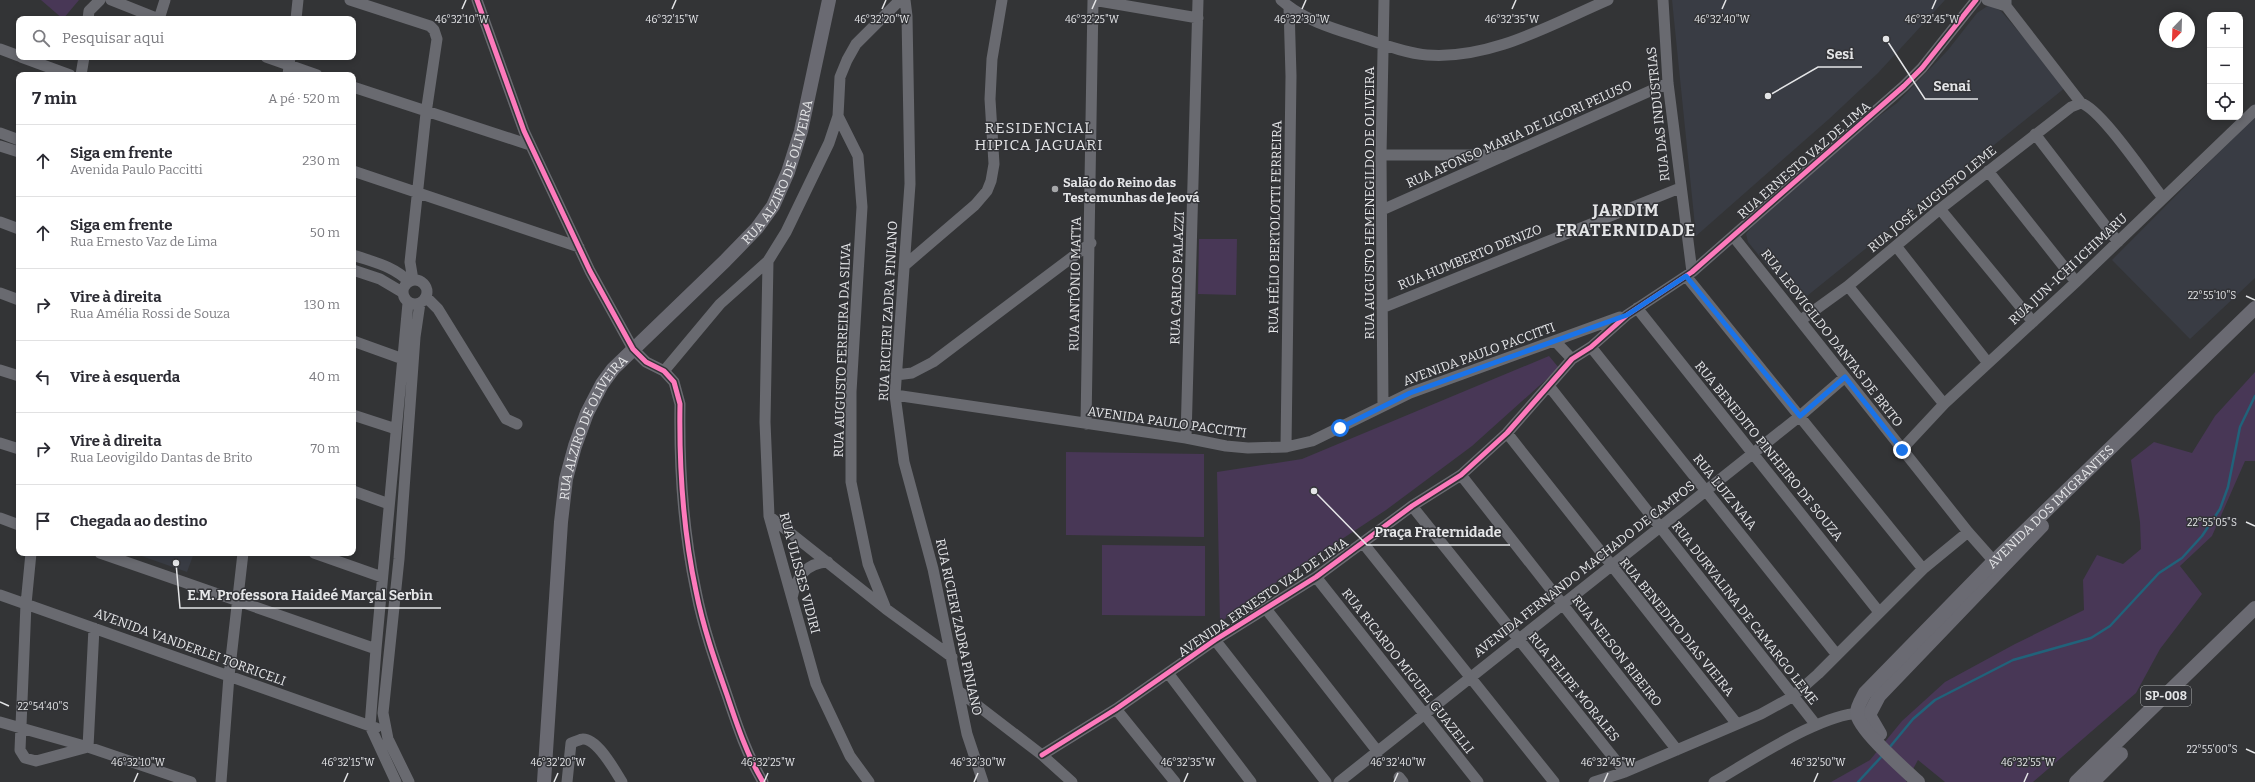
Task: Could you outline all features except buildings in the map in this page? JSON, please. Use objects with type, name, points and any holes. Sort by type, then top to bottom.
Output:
[{"type":"main road","name":"RUA ALZIRO DE OLIVEIRA","points":[[544,782],[561,522],[566,479],[587,413],[613,369],[725,261],[757,228],[773,206],[788,172],[801,131],[829,0]]},
{"type":"main road","name":"AVENIDA DOS IMIGRANTES","points":[[1863,714],[1997,565],[2255,308]]},
{"type":"main road","name":"AVENIDA DOS IMIGRANTES","points":[[1997,565],[2255,320]]},
{"type":"main road","name":"SP-008","points":[[2076,782],[2255,608]]},
{"type":"main road","name":"SP-008","points":[[2093,782],[2255,621]]},
{"type":"main road","points":[[1863,714],[1864,728],[1879,739],[1928,782]]},
{"type":"main road","points":[[1897,756],[1918,782]]},
{"type":"street","points":[[88,16],[89,11],[100,0]]},
{"type":"street","points":[[110,0],[151,16]]},
{"type":"street","points":[[160,16],[165,0]]},
{"type":"street","points":[[296,16],[298,0]]},
{"type":"street","points":[[350,0],[430,26],[434,30],[437,39],[426,112],[410,262],[411,281],[402,292]]},
{"type":"street","points":[[477,0],[530,146],[590,271],[633,349],[646,362],[664,371],[674,382],[680,404],[684,524],[696,592],[711,649],[744,744],[763,782]]},
{"type":"street","points":[[664,371],[720,304],[768,261],[794,217],[829,143],[838,116],[840,77],[847,60],[856,44],[900,0]]},
{"type":"street","name":"RUA RICIERI ZADRA PINIANO","points":[[905,0],[907,16],[910,184],[895,395],[904,462],[934,569],[960,692],[967,734],[983,782]]},
{"type":"street","points":[[905,265],[975,205],[987,191],[991,181],[994,164],[990,99],[992,59],[1002,0]]},
{"type":"street","points":[[1093,0],[1198,18]]},
{"type":"street","name":"RUA ANTÔNIO MATTA","points":[[1086,424],[1091,243],[1093,0]]},
{"type":"street","name":"RUA CARLOS PALAZZI","points":[[1186,438],[1198,0]]},
{"type":"street","name":"RUA AUGUSTO HEMENEGILDO DE OLIVEIRA","points":[[1383,406],[1381,155],[1384,0]]},
{"type":"street","points":[[1285,4],[1312,20],[1383,44],[1427,55],[1462,54],[1495,47],[1608,0]]},
{"type":"street","name":"RUA DAS INDUSTRIAS","points":[[1663,0],[1668,83],[1689,274]]},
{"type":"street","name":"RUA ERNESTO VAZ DE LIMA","points":[[1627,315],[1689,274],[1904,86],[1946,39],[1976,0]]},
{"type":"street","points":[[1987,0],[2006,3],[2081,103],[2088,106],[2105,124],[2163,198]]},
{"type":"street","name":"RUA HÉLIO BERTOLOTTI FERREIRA","points":[[1285,4],[1291,76],[1286,447]]},
{"type":"street","points":[[0,49],[16,55]]},
{"type":"street","points":[[28,60],[62,72]]},
{"type":"street","points":[[82,72],[84,60]]},
{"type":"street","points":[[274,60],[308,72]]},
{"type":"street","name":"RUA AFONSO MARIA DE LIGORI PELUSO","points":[[1382,210],[1668,83]]},
{"type":"street","points":[[356,88],[530,146]]},
{"type":"street","name":"RUA JOSÉ AUGUSTO LEME","points":[[1801,320],[1848,286],[1940,209],[2035,134],[2071,107],[2081,103]]},
{"type":"street","name":"RUA JUN-ICHI ICHIMARU","points":[[1902,450],[1944,404],[2076,282],[2255,110]]},
{"type":"street","name":"RUA AUGUSTO FERREIRA DA SILVA","points":[[838,116],[858,156],[862,207],[851,392],[851,482],[868,564],[886,609]]},
{"type":"street","points":[[0,133],[16,139]]},
{"type":"street","points":[[2035,134],[2118,242]]},
{"type":"street","points":[[0,146],[16,151]]},
{"type":"street","points":[[1381,155],[1504,156]]},
{"type":"street","points":[[1988,171],[2076,282]]},
{"type":"street","points":[[356,172],[579,247]]},
{"type":"street","name":"RUA HUMBERTO DENIZO","points":[[1382,308],[1680,188]]},
{"type":"street","points":[[1940,209],[2033,322]]},
{"type":"street","points":[[0,222],[16,227]]},
{"type":"street","name":"RUA LEOVIGILDO DANTAS DE BRITO","points":[[1733,236],[1801,320],[1902,450],[1968,532],[1997,565]]},
{"type":"street","points":[[896,375],[912,373],[933,362],[1091,243]]},
{"type":"street","points":[[1896,246],[1988,363]]},
{"type":"street","points":[[356,256],[393,270],[402,274],[411,281],[424,285],[423,300],[415,336],[399,559],[383,713],[385,729],[409,782]]},
{"type":"street","name":"RUA ULISSES VIDIRI","points":[[768,261],[765,422],[770,516],[791,599],[816,684],[850,756],[869,782]]},
{"type":"street","points":[[356,271],[394,285],[402,292],[408,303],[382,577],[370,726],[396,782]]},
{"type":"street","points":[[1689,274],[1800,416],[1923,569]]},
{"type":"street","points":[[1848,286],[1944,404]]},
{"type":"street","points":[[0,293],[16,299]]},
{"type":"street","points":[[408,303],[423,300],[438,309],[506,420],[516,424]]},
{"type":"street","name":"RUA BENEDITO PINHEIRO DE SOUZA","points":[[1637,308],[1879,612]]},
{"type":"street","name":"AVENIDA PAULO PACCITTI","points":[[895,395],[1186,438],[1226,446],[1286,447],[1312,441],[1410,393],[1627,315]]},
{"type":"street","name":"AVENIDA ERNESTO VAZ DE LIMA","points":[[1042,754],[1116,709],[1215,640],[1316,577],[1364,543],[1412,506],[1461,475],[1507,433],[1572,359],[1591,347],[1627,315]]},
{"type":"street","points":[[1555,341],[1572,359]]},
{"type":"street","points":[[356,342],[403,359]]},
{"type":"street","name":"RUA LUIZ NAIA","points":[[1591,347],[1837,655]]},
{"type":"street","points":[[0,370],[16,375]]},
{"type":"street","name":"AVENIDA FERNANDO MACHADO DE CAMPOS","points":[[1339,782],[1753,454],[1845,377]]},
{"type":"street","name":"RUA DURVALINA DE CAMARGO LEME","points":[[1549,386],[1792,697],[1816,725]]},
{"type":"street","points":[[356,416],[396,429]]},
{"type":"street","name":"RUA BENEDITO DIAS VIEIRA","points":[[1507,433],[1610,566],[1737,724]]},
{"type":"street","points":[[0,443],[16,448]]},
{"type":"street","name":"RUA NELSON RIBEIRO","points":[[1461,475],[1677,750]]},
{"type":"street","points":[[356,492],[389,504]]},
{"type":"street","name":"RUA FELIPE MORALES","points":[[1412,506],[1625,772]]},
{"type":"street","points":[[770,516],[886,609],[952,657]]},
{"type":"street","points":[[0,518],[16,524]]},
{"type":"street","points":[[1594,782],[1625,772],[1761,714],[1792,697],[1837,655],[1923,569],[1968,532]]},
{"type":"street","points":[[1364,543],[1554,782]]},
{"type":"street","points":[[31,556],[26,604],[20,728],[21,754],[30,761],[88,747]]},
{"type":"street","points":[[109,556],[376,649]]},
{"type":"street","points":[[221,782],[229,676],[239,601],[243,556]]},
{"type":"street","points":[[322,556],[382,577]]},
{"type":"street","points":[[791,599],[794,587],[807,567],[816,562],[828,562]]},
{"type":"street","name":"RUA RICARDO MIGUEL GUAZELLI","points":[[1316,577],[1478,782]]},
{"type":"street","name":"AVENIDA VANDERLEI TORRICELI","points":[[0,595],[370,726],[385,729]]},
{"type":"street","points":[[1266,609],[1378,752]]},
{"type":"street","points":[[88,747],[94,628]]},
{"type":"street","points":[[1215,640],[1326,782]]},
{"type":"street","points":[[1168,672],[1251,782]]},
{"type":"street","points":[[960,692],[1042,754],[1072,782]]},
{"type":"street","points":[[1116,709],[1175,782]]},
{"type":"street","points":[[1714,782],[1816,725],[1863,714]]},
{"type":"street","points":[[0,722],[88,747],[165,778],[192,782]]},
{"type":"street","points":[[568,782],[571,743],[583,739],[592,742],[600,750],[622,782]]},
{"type":"shaded area","points":[[41,0],[79,0],[66,16],[60,16]]},
{"type":"shaded area","points":[[1672,0],[1945,0],[1878,73],[1829,119],[1696,236]]},
{"type":"shaded area","points":[[1989,5],[2001,11],[2066,87],[1807,296],[1799,298],[1792,296],[1748,242],[1746,234],[1753,225],[1867,125],[1897,103],[1948,50],[1977,13]]},
{"type":"shaded area","points":[[2255,116],[2255,278],[2190,339],[2112,260]]},
{"type":"shaded area","points":[[1199,239],[1237,239],[1236,295],[1198,294]]},
{"type":"shaded area","points":[[1549,356],[1559,368],[1472,446],[1386,510],[1233,611],[1220,624],[1217,472],[1302,459]]},
{"type":"shaded area","points":[[2255,372],[2255,461],[2245,461],[2212,536],[2180,566],[2202,594],[2160,649],[2136,693],[2033,782],[1945,782],[1918,760],[1906,782],[1831,782],[1870,760],[1902,721],[1945,682],[2015,644],[2084,610],[2083,580],[2097,555],[2123,564],[2141,549],[2140,522],[2131,460],[2154,442],[2192,453],[2215,416]]},
{"type":"shaded area","points":[[1066,452],[1204,454],[1204,537],[1066,535]]},
{"type":"shaded area","points":[[1102,545],[1205,546],[1205,616],[1102,615]]},
{"type":"shaded area","points":[[142,556],[193,556],[187,572]]},
{"type":"waterway","points":[[1889,748],[1913,719],[1935,700],[2013,660],[2091,638],[2110,626],[2159,573],[2182,558],[2202,536],[2220,509],[2228,487],[2240,427],[2255,396]]},
{"type":"waterway","points":[[1858,782],[1883,755]]},
{"type":"cycle path","points":[[477,0],[524,131],[590,271],[633,349],[646,362],[664,371],[674,382],[680,404],[680,451],[685,521],[692,568],[702,618],[747,751],[763,782]]},
{"type":"cycle path","points":[[1042,755],[1116,709],[1215,640],[1316,577],[1412,506],[1461,475],[1507,433],[1572,359],[1591,347],[1627,315],[1692,272],[1904,86],[1922,68],[1976,0]]},
{"type":"place","name":"Senai","points":[[1886,39]]},
{"type":"place","name":"Sesi","points":[[1768,96]]},
{"type":"place","name":"Salão do Reino das Testemunhas de Jeová","points":[[1055,189]]},
{"type":"place","name":"Praça Fraternidade","points":[[1314,491]]},
{"type":"place","name":"E.M. Professora Haideé Marçal Serbin","points":[[176,563]]},
{"type":"district","name":"RESIDENCIAL HIPICA JAGUARI","points":[[1039,136]]},
{"type":"district","name":"JARDIM FRATERNIDADE","points":[[1626,220]]},
{"type":"route","points":[[1340,428],[1410,393],[1627,315],[1686,276],[1800,416],[1845,377],[1902,450]]}]
